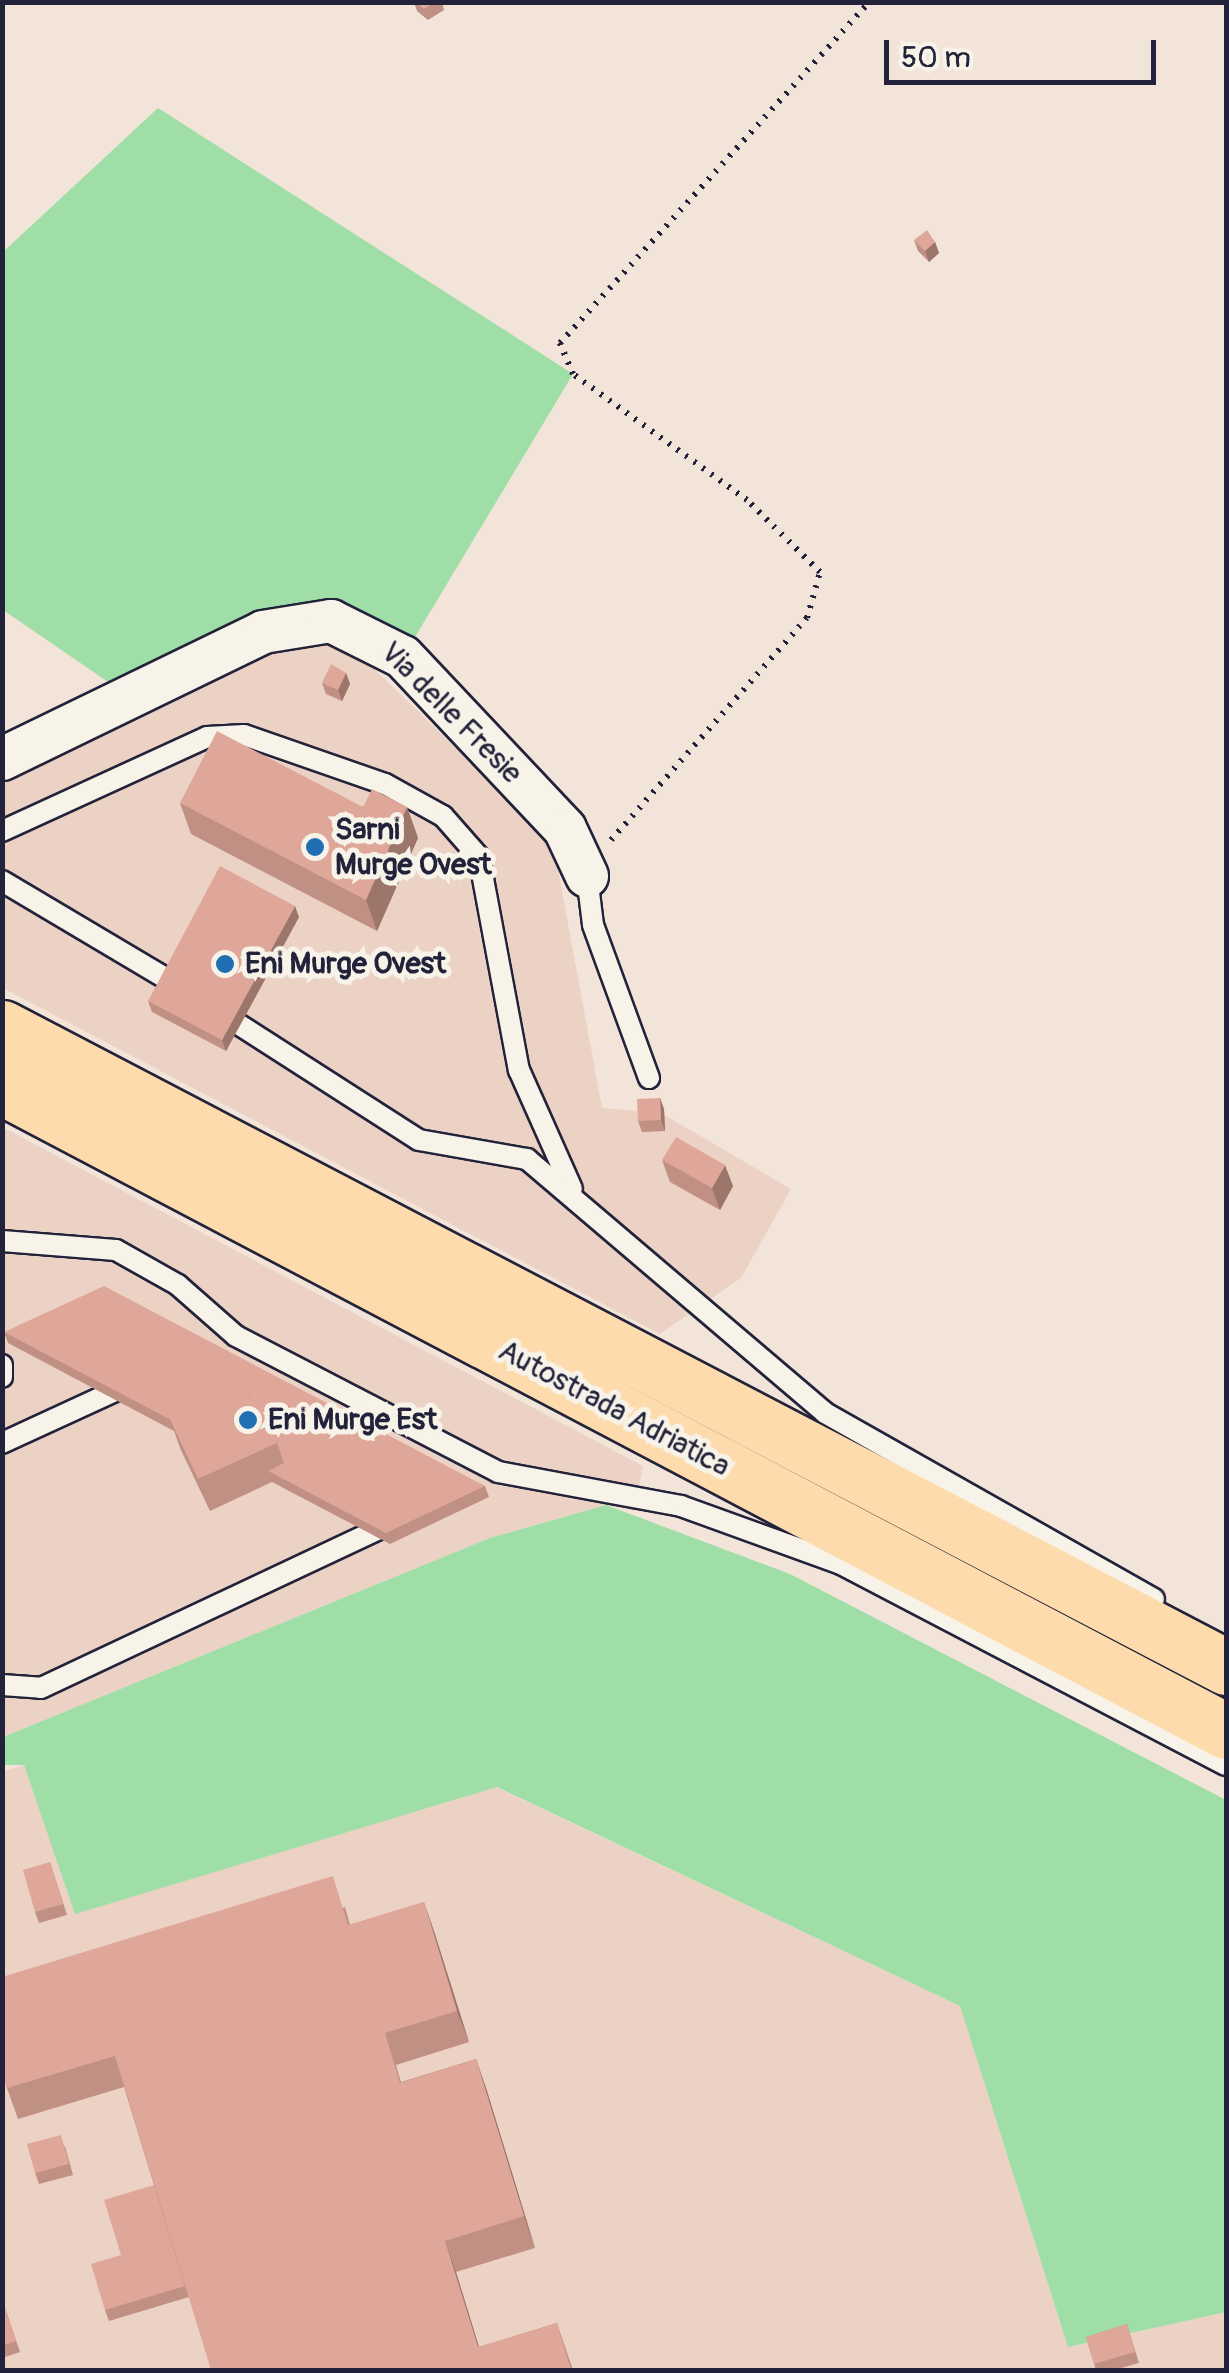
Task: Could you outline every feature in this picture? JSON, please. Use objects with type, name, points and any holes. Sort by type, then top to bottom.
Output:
[{"type":"highway","name":"Autostrada Adriatica","points":[[2,1028],[1226,1667]]},
{"type":"highway","name":"Autostrada Adriatica","points":[[2,1087],[1226,1731]]},
{"type":"street","name":"Via delle Fresie","points":[[2,760],[263,632],[331,621],[403,657],[565,830],[587,876]]},
{"type":"lane","points":[[2,831],[207,737],[244,735],[386,784],[444,816],[480,857],[519,1070],[574,1191]]},
{"type":"lane","points":[[587,876],[593,926],[649,1078]]},
{"type":"lane","points":[[2,880],[419,1140],[527,1159],[574,1191],[825,1412],[1176,1610]]},
{"type":"lane","points":[[2,1241],[116,1250],[227,1340],[498,1472],[681,1506],[841,1564],[1226,1765]]},
{"type":"lane","points":[[2,1364],[2,1377]]},
{"type":"lane","points":[[2,1443],[146,1377]]},
{"type":"lane","points":[[462,1488],[498,1472]]},
{"type":"lane","points":[[2,1685],[41,1688],[410,1514]]},
{"type":"path","points":[[587,876],[807,618],[820,572],[747,500],[573,374],[560,343],[869,2]]},
{"type":"shaded area","points":[[311,635],[369,664],[537,826],[557,865],[602,1108],[661,1113],[791,1189],[741,1278],[660,1334],[3,988],[2,771]]},
{"type":"shaded area","points":[[2,1127],[643,1466],[634,1511],[605,1505],[490,1538],[3,1737]]},
{"type":"shaded area","points":[[24,1765],[76,1913],[496,1787],[960,2006],[1068,2347],[1226,2312],[1226,2370],[3,2370],[2,1772]]},
{"type":"green space","points":[[158,108],[573,374],[403,657],[331,621],[133,699],[3,610],[3,252]]},
{"type":"green space","points":[[606,1505],[790,1574],[1226,1800],[1226,2312],[1068,2347],[960,2006],[497,1787],[75,1914],[24,1765],[3,1765],[3,1737],[490,1538]]},
{"type":"building","points":[[416,2],[435,2],[424,9]]},
{"type":"building","points":[[927,230],[935,242],[925,251],[914,240]]},
{"type":"building","points":[[331,664],[346,673],[338,690],[322,683]]},
{"type":"building","name":"Sarni Murge Ovest","points":[[217,731],[363,807],[372,789],[407,807],[366,900],[180,803]]},
{"type":"building","name":"Eni Murge Ovest","points":[[220,866],[295,906],[222,1040],[148,1001]]},
{"type":"building","points":[[660,1098],[661,1120],[638,1121],[637,1099]]},
{"type":"building","points":[[676,1137],[725,1165],[712,1188],[662,1160]]},
{"type":"building","name":"Eni Murge Est","points":[[104,1286],[485,1486],[386,1533],[268,1471],[284,1463],[247,1380],[169,1417],[171,1420],[4,1332]]},
{"type":"building","points":[[247,1380],[277,1443],[198,1479],[169,1417]]},
{"type":"building","points":[[50,1862],[63,1904],[35,1912],[23,1870]]},
{"type":"building","points":[[333,1876],[348,1925],[424,1902],[457,2011],[385,2033],[400,2083],[476,2059],[524,2216],[445,2241],[478,2347],[557,2323],[571,2370],[211,2370],[115,2056],[7,2088],[2,2074],[2,1977]]},
{"type":"building","points":[[61,2135],[69,2164],[35,2173],[27,2144]]},
{"type":"building","points":[[154,2185],[185,2286],[105,2310],[91,2264],[121,2255],[104,2200]]},
{"type":"building","points":[[2,2299],[16,2341],[2,2346]]},
{"type":"building","points":[[1127,2324],[1135,2352],[1094,2364],[1086,2337]]},
{"type":"place","name":"Sarni Murge Ovest","points":[[315,847]]},
{"type":"place","name":"Eni Murge Ovest","points":[[225,964]]},
{"type":"place","name":"Eni Murge Est","points":[[248,1420]]}]
